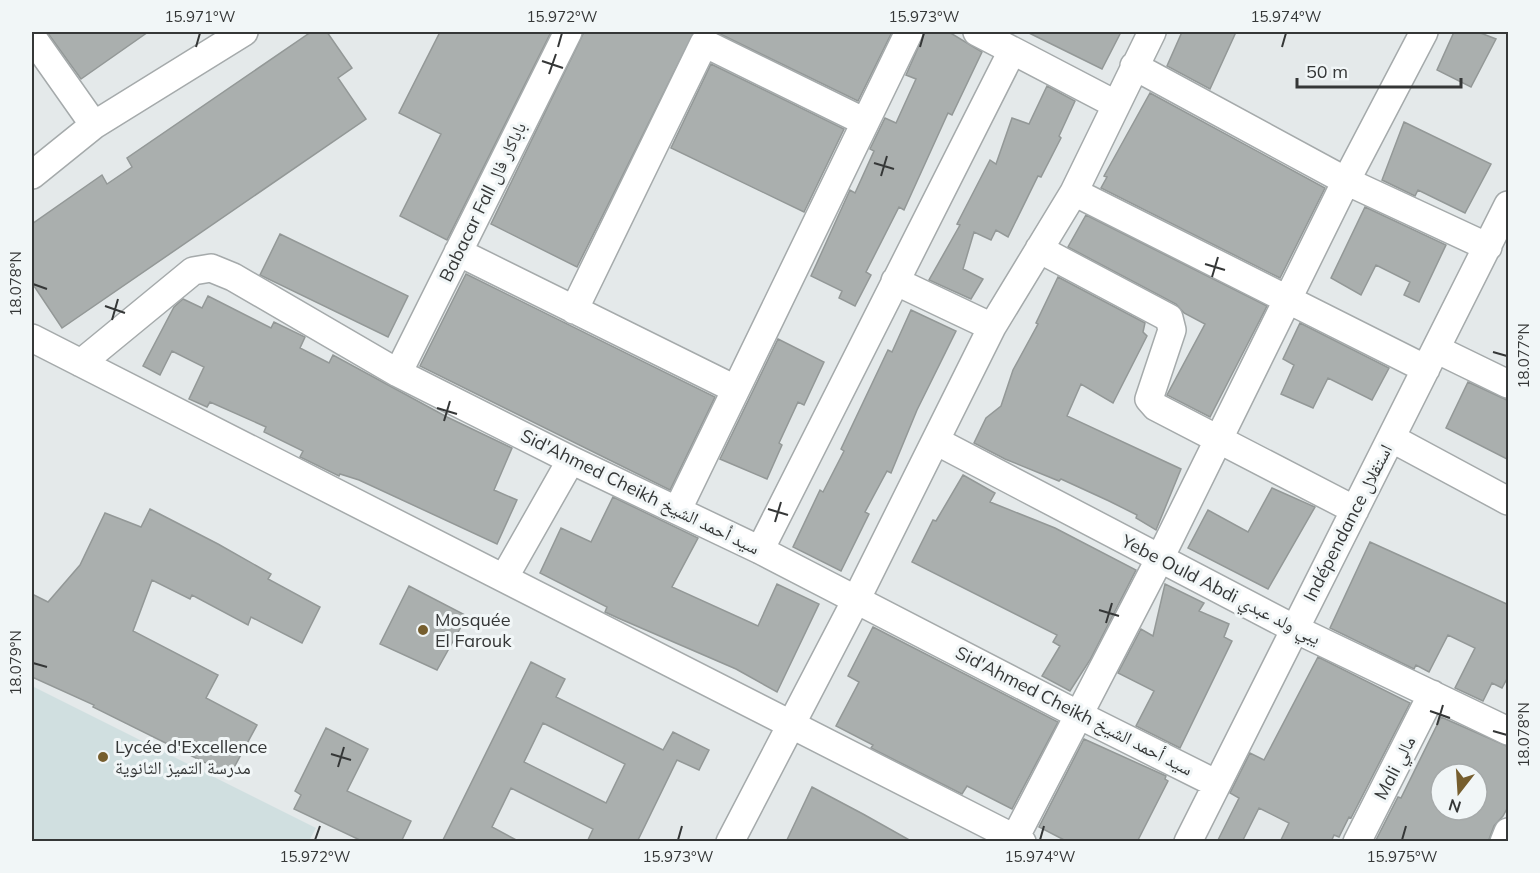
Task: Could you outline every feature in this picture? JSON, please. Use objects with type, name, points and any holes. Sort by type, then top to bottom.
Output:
[{"type":"street","points":[[32,176],[94,125],[244,32]]},
{"type":"street","name":"Babacar Fall باباكار فال","points":[[399,373],[568,32]]},
{"type":"street","points":[[678,509],[909,32]]},
{"type":"street","points":[[977,32],[1115,104]]},
{"type":"street","points":[[730,842],[856,600],[992,327],[1074,192],[1152,32]]},
{"type":"street","points":[[32,338],[791,722],[1019,840],[1079,715],[1160,560],[1346,181],[1424,32]]},
{"type":"street","points":[[32,37],[94,125]]},
{"type":"street","points":[[574,310],[704,43],[865,122]]},
{"type":"street","points":[[760,550],[1012,51]]},
{"type":"street","points":[[1134,66],[1346,181],[1488,247]]},
{"type":"street","points":[[1074,192],[1287,299],[1431,359],[1509,384]]},
{"type":"street","name":"Indépendance استقلال","points":[[1188,842],[1509,206]]},
{"type":"street","points":[[1039,249],[1169,318],[1172,330],[1149,399],[1156,407],[1217,441],[1355,510]]},
{"type":"street","points":[[458,252],[735,389]]},
{"type":"street","name":"Sid'Ahmed Cheikh سيد أحمد الشيخ","points":[[81,363],[194,271],[211,268],[233,277],[399,373],[571,460],[760,550],[1217,784]]},
{"type":"street","points":[[895,281],[992,327]]},
{"type":"street","points":[[1391,438],[1509,501]]},
{"type":"street","name":"Yebe Ould Abdi يبي ولد عبدي","points":[[936,441],[1160,560],[1295,628],[1509,730]]},
{"type":"street","points":[[504,578],[571,460]]},
{"type":"street","name":"Mali مالي","points":[[1358,842],[1432,694]]},
{"type":"street","points":[[1504,842],[1509,832]]},
{"type":"shaded area","name":"Lycée d'Excellence مدرسة التميز الثانوية","points":[[32,686],[316,828],[309,841],[32,841]]},
{"type":"building","points":[[47,32],[148,32],[81,79]]},
{"type":"building","points":[[311,32],[327,32],[352,68],[338,78],[366,119],[62,328],[32,283],[32,224],[102,175],[107,184],[132,167],[127,158]]},
{"type":"building","points":[[440,32],[551,32],[447,240],[400,216],[441,134],[399,113]]},
{"type":"building","points":[[584,32],[694,32],[577,267],[491,224]]},
{"type":"building","points":[[716,32],[892,32],[858,101]]},
{"type":"building","points":[[925,32],[949,32],[982,52],[952,115],[948,113],[904,210],[899,207],[866,272],[871,275],[855,306],[839,298],[842,291],[811,276],[850,190],[855,193],[874,151],[870,149],[885,118],[896,123],[916,79],[906,75]]},
{"type":"building","points":[[1027,32],[1121,32],[1102,69]]},
{"type":"building","points":[[1182,32],[1236,32],[1210,89],[1167,66]]},
{"type":"building","points":[[1454,32],[1478,32],[1496,39],[1471,87],[1437,70]]},
{"type":"building","points":[[711,64],[844,129],[804,212],[671,148]]},
{"type":"building","points":[[1047,86],[1075,101],[1059,136],[1061,138],[1041,177],[1038,176],[1008,237],[996,230],[991,240],[974,232],[963,269],[983,279],[971,299],[929,280],[960,225],[957,224],[990,160],[996,164],[1012,118],[1029,124]]},
{"type":"building","points":[[1150,93],[1325,188],[1280,278],[1101,188],[1107,177],[1104,176]]},
{"type":"building","points":[[1404,122],[1491,164],[1465,213],[1418,190],[1415,196],[1382,180]]},
{"type":"building","points":[[1365,207],[1446,245],[1419,302],[1404,295],[1410,282],[1376,265],[1361,295],[1331,278]]},
{"type":"building","points":[[1086,215],[1267,306],[1210,417],[1167,395],[1205,324],[1184,313],[1176,304],[1068,247]]},
{"type":"building","points":[[280,234],[408,296],[388,337],[260,275]]},
{"type":"building","points":[[466,274],[715,397],[670,490],[420,366]]},
{"type":"building","points":[[1058,277],[1145,323],[1143,332],[1147,336],[1113,403],[1081,384],[1067,416],[1181,469],[1156,530],[1136,518],[1137,515],[1109,501],[1061,479],[1059,481],[1005,459],[974,443],[986,418],[1001,406],[1013,370],[1038,324],[1036,323]]},
{"type":"building","points":[[208,296],[271,328],[274,322],[305,337],[300,348],[329,363],[333,355],[447,417],[512,448],[494,490],[517,500],[497,544],[359,480],[340,474],[339,476],[300,457],[303,451],[264,432],[266,427],[210,402],[207,407],[189,399],[204,367],[172,351],[160,375],[143,366],[174,307],[183,299],[202,308]]},
{"type":"building","points":[[911,310],[956,331],[917,410],[891,473],[887,471],[865,512],[869,514],[841,571],[793,547],[820,490],[823,492],[844,451],[841,449],[888,350],[892,352]]},
{"type":"building","points":[[1300,323],[1389,368],[1372,400],[1328,378],[1313,408],[1281,394],[1294,365],[1283,359]]},
{"type":"building","points":[[778,339],[824,362],[804,405],[798,402],[779,443],[782,445],[767,479],[720,459]]},
{"type":"building","points":[[1468,382],[1509,401],[1509,460],[1446,428]]},
{"type":"building","points":[[963,475],[995,493],[990,502],[1055,528],[1136,570],[1090,660],[1070,691],[1042,676],[1060,646],[1053,642],[1057,635],[912,562],[933,520],[936,521]]},
{"type":"building","points":[[1272,488],[1315,507],[1268,589],[1188,548],[1208,510],[1248,532]]},
{"type":"building","points":[[613,497],[698,538],[672,587],[758,626],[777,584],[819,604],[777,692],[736,669],[605,612],[607,607],[540,573],[561,528],[591,542]]},
{"type":"building","points":[[150,509],[271,574],[268,579],[320,607],[302,643],[251,617],[248,625],[192,595],[190,599],[152,580],[133,631],[218,675],[206,698],[257,725],[230,775],[93,707],[94,705],[32,677],[32,594],[48,602],[80,565],[105,513],[141,527]]},
{"type":"building","points":[[1370,542],[1509,605],[1509,675],[1502,688],[1492,683],[1483,701],[1455,688],[1475,648],[1448,635],[1429,672],[1416,665],[1414,669],[1330,628]]},
{"type":"building","points":[[1165,584],[1204,603],[1199,611],[1229,624],[1224,637],[1232,641],[1180,748],[1136,726],[1154,691],[1118,673],[1141,629],[1153,636]]},
{"type":"building","name":"Mosquée El Farouk","points":[[409,586],[467,616],[437,670],[380,644]]},
{"type":"building","points":[[873,627],[1058,722],[1012,809],[967,786],[962,794],[871,748],[873,745],[836,726],[859,682],[848,676]]},
{"type":"building","points":[[1318,657],[1410,703],[1351,818],[1349,817],[1339,837],[1334,835],[1331,842],[1280,842],[1289,823],[1259,808],[1242,842],[1217,842],[1239,798],[1230,793],[1250,753],[1264,760]]},
{"type":"building","points":[[531,662],[565,679],[556,697],[663,750],[673,732],[709,750],[699,770],[677,760],[637,842],[587,842],[593,829],[511,788],[492,827],[520,842],[442,842]],"holes":[[[543,723],[625,764],[606,803],[524,762]]]},
{"type":"building","points":[[1441,717],[1509,747],[1509,805],[1494,826],[1488,842],[1375,842],[1398,797],[1401,798]]},
{"type":"building","points":[[326,728],[368,749],[347,791],[411,821],[401,842],[364,842],[294,809],[301,795],[295,791]]},
{"type":"building","points":[[1084,739],[1166,776],[1165,779],[1168,781],[1137,842],[1068,842],[1039,827]]},
{"type":"building","points":[[812,787],[863,814],[913,842],[786,842]]},
{"type":"place","name":"Mosquée El Farouk","points":[[423,630]]},
{"type":"place","name":"Lycée d'Excellence مدرسة التميز الثانوية","points":[[103,757]]}]
